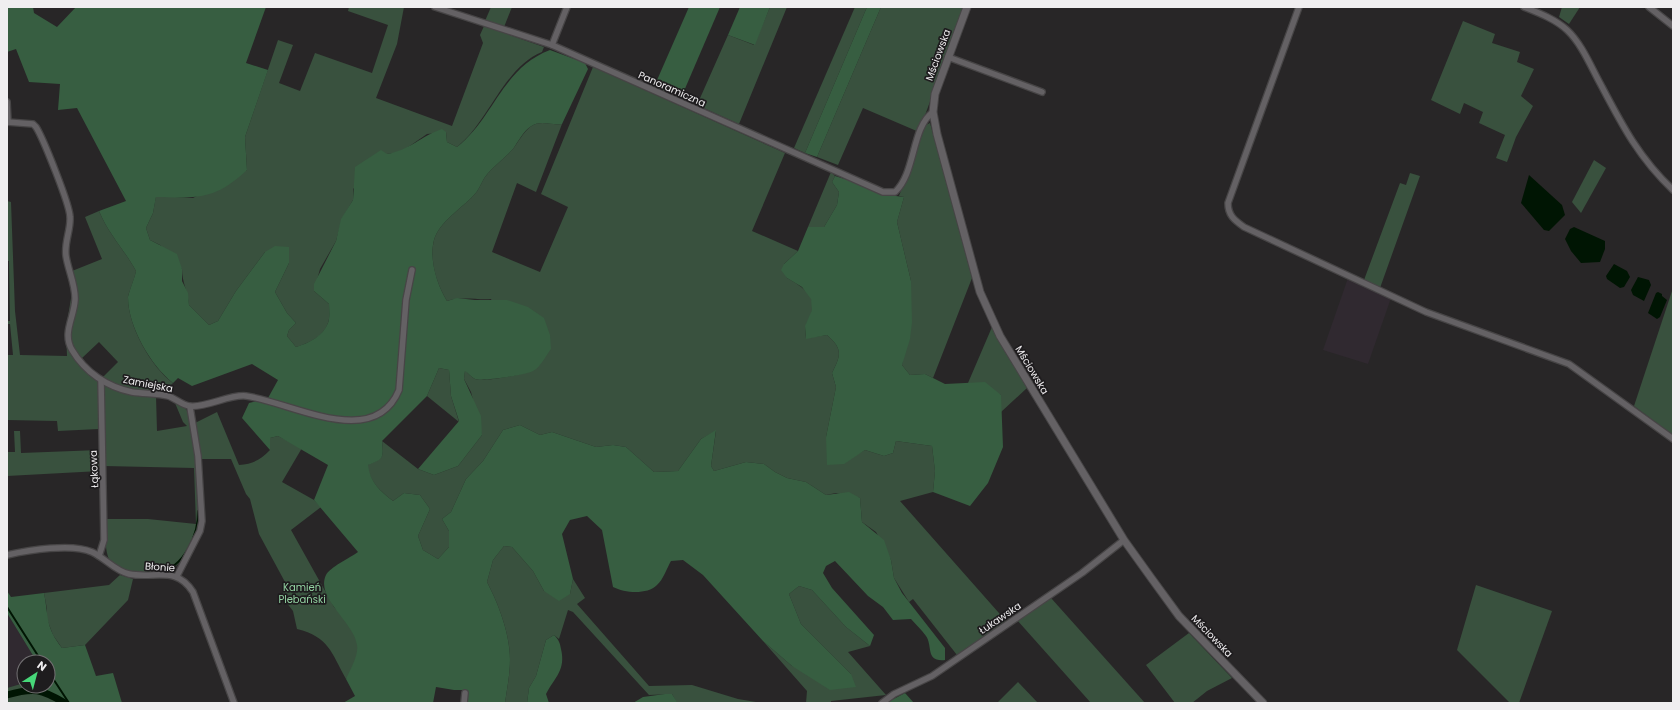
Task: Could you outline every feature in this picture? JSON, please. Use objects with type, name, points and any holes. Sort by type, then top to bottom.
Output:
[{"type":"street","name":"Panoramiczna","points":[[434,7],[552,45],[883,192],[895,192],[899,188],[925,120],[933,112]]},
{"type":"street","points":[[552,45],[567,7]]},
{"type":"street","name":"Mściowska","points":[[967,7],[935,94],[933,112],[937,134],[978,284],[989,316],[1124,540],[1179,616],[1263,703]]},
{"type":"street","points":[[1299,7],[1228,203],[1228,212],[1234,219],[1244,227],[1426,312],[1569,364],[1673,439]]},
{"type":"street","points":[[1524,7],[1551,19],[1568,31],[1587,60],[1627,134],[1654,172],[1673,190]]},
{"type":"street","points":[[1649,7],[1673,26]]},
{"type":"street","points":[[948,58],[1042,92]]},
{"type":"street","name":"Zamiejska","points":[[7,102],[8,122],[33,124],[37,129],[65,200],[70,217],[66,256],[75,299],[68,329],[68,341],[73,352],[82,364],[101,380],[132,392],[169,396],[190,407]]},
{"type":"street","points":[[177,576],[200,531],[202,521],[198,456],[190,407],[245,396],[294,410],[352,421],[374,417],[387,410],[396,398],[399,390],[406,300],[412,270]]},
{"type":"street","name":"Łąkowa","points":[[99,556],[104,540],[101,380]]},
{"type":"street","name":"Łukawska","points":[[882,703],[894,694],[932,676],[1082,573],[1124,540]]},
{"type":"street","name":"Błonie","points":[[7,554],[68,548],[84,549],[99,556],[118,570],[129,574],[177,576],[186,583],[193,592],[234,703]]},
{"type":"street","points":[[464,703],[465,692]]},
{"type":"shaded area","points":[[1529,175],[1562,205],[1565,215],[1549,231],[1544,230],[1521,203]]},
{"type":"shaded area","points":[[1574,227],[1605,241],[1605,249],[1600,262],[1581,263],[1571,251],[1565,239],[1570,229]]},
{"type":"shaded area","points":[[1614,264],[1627,271],[1630,277],[1624,287],[1620,288],[1607,279],[1606,276]]},
{"type":"shaded area","points":[[1638,277],[1649,280],[1651,285],[1644,301],[1633,295],[1631,290]]},
{"type":"shaded area","points":[[1348,278],[1391,298],[1368,364],[1323,350]]},
{"type":"shaded area","points":[[1658,292],[1667,300],[1660,317],[1657,319],[1648,313],[1656,293]]},
{"type":"shaded area","points":[[7,613],[32,654],[16,654],[16,685],[7,688]]},
{"type":"green space","points":[[7,7],[33,7],[34,13],[57,27],[76,7],[266,7],[246,63],[268,70],[245,137],[247,170],[225,187],[205,195],[195,197],[156,197],[153,213],[146,228],[150,240],[177,254],[182,269],[182,281],[188,293],[189,305],[209,325],[218,321],[236,291],[265,252],[275,246],[289,247],[289,263],[275,292],[287,313],[296,323],[289,330],[287,336],[296,347],[315,338],[323,332],[328,323],[329,304],[314,291],[314,284],[336,241],[341,219],[353,200],[355,167],[381,150],[387,154],[395,152],[442,129],[446,132],[447,142],[457,147],[470,135],[499,94],[520,69],[534,58],[550,50],[585,63],[588,69],[562,124],[538,123],[527,129],[513,149],[488,173],[476,193],[441,227],[434,240],[433,247],[433,263],[437,280],[447,301],[457,298],[475,300],[507,300],[528,307],[544,318],[550,335],[551,349],[538,367],[528,373],[504,378],[479,380],[475,379],[465,371],[464,379],[481,416],[482,435],[458,466],[434,475],[418,469],[459,421],[451,396],[449,370],[439,368],[427,396],[382,441],[383,452],[380,460],[368,465],[369,471],[376,486],[393,501],[404,493],[420,495],[430,509],[418,536],[423,550],[438,559],[449,547],[449,531],[442,519],[451,512],[466,479],[483,461],[503,430],[520,425],[540,435],[552,432],[596,447],[613,445],[626,447],[654,472],[678,471],[701,439],[716,430],[711,466],[714,471],[746,462],[764,464],[787,478],[806,482],[826,495],[849,492],[860,498],[862,522],[884,540],[891,560],[894,578],[902,593],[945,648],[945,660],[939,660],[932,656],[926,636],[911,619],[893,620],[883,607],[868,596],[835,561],[826,566],[823,573],[832,588],[874,635],[870,646],[846,627],[812,590],[799,586],[789,594],[801,624],[851,674],[856,687],[830,690],[792,666],[763,641],[703,575],[683,560],[671,561],[659,583],[648,590],[642,592],[630,592],[613,587],[602,530],[587,516],[570,520],[562,534],[573,579],[570,594],[559,601],[544,591],[533,571],[512,547],[504,546],[493,560],[487,582],[496,600],[503,620],[510,650],[510,671],[505,703],[467,703],[468,690],[454,690],[436,687],[433,703],[343,703],[355,696],[346,679],[357,653],[357,645],[354,636],[330,601],[324,584],[328,572],[358,552],[314,500],[328,465],[278,436],[270,438],[270,450],[242,418],[249,403],[268,398],[278,380],[252,364],[192,386],[178,378],[173,383],[165,376],[149,356],[136,333],[129,309],[128,296],[136,271],[107,227],[99,211],[126,201],[77,108],[58,110],[60,84],[29,82],[16,49],[7,52]]},
{"type":"green space","points":[[349,7],[404,7],[397,44],[376,98],[452,126],[483,43],[480,35],[484,26],[544,47],[542,52],[528,60],[506,82],[478,124],[457,147],[447,142],[446,132],[427,134],[401,152],[387,154],[353,189],[353,200],[342,219],[336,241],[320,269],[314,291],[329,304],[328,323],[326,328],[319,336],[306,344],[296,347],[287,336],[289,330],[296,323],[287,313],[275,292],[289,263],[265,252],[236,291],[218,321],[209,325],[189,305],[182,269],[160,245],[150,240],[146,228],[153,213],[156,196],[193,198],[247,170],[245,137],[278,40],[293,45],[279,83],[300,91],[315,53],[372,73],[388,25],[348,11]]},
{"type":"green space","points":[[491,7],[512,7],[504,27],[485,21]]},
{"type":"green space","points":[[689,7],[720,7],[681,98],[654,87]]},
{"type":"green space","points":[[740,7],[770,7],[755,45],[728,35]]},
{"type":"green space","points":[[770,7],[787,7],[739,124],[697,105],[728,35],[754,45]]},
{"type":"green space","points":[[855,7],[867,7],[805,153],[794,148]]},
{"type":"green space","points":[[867,7],[881,7],[817,157],[805,153]]},
{"type":"green space","points":[[881,7],[964,7],[919,132],[863,108],[838,165],[817,157]]},
{"type":"green space","points":[[1562,7],[1580,7],[1569,24],[1559,17]]},
{"type":"green space","points":[[1463,21],[1495,34],[1492,43],[1520,52],[1517,62],[1534,69],[1521,96],[1533,106],[1516,137],[1507,162],[1496,158],[1505,135],[1479,123],[1483,112],[1464,103],[1460,114],[1431,100]]},
{"type":"green space","points":[[593,67],[785,153],[752,231],[798,251],[784,264],[787,278],[806,291],[812,300],[812,311],[806,326],[806,338],[827,335],[838,348],[839,357],[832,373],[836,387],[826,437],[854,456],[865,450],[884,456],[893,453],[896,441],[932,446],[935,471],[933,492],[900,501],[1006,621],[957,655],[913,599],[909,602],[894,578],[891,560],[876,532],[862,522],[860,498],[836,493],[826,495],[806,482],[787,478],[764,464],[746,462],[714,471],[711,466],[716,431],[701,439],[678,471],[654,472],[626,447],[613,445],[596,447],[552,432],[540,435],[520,425],[503,430],[483,461],[466,479],[451,512],[442,519],[449,531],[449,547],[438,559],[423,550],[418,536],[430,509],[420,495],[404,493],[393,501],[380,490],[373,481],[367,465],[381,457],[383,451],[382,441],[418,469],[434,475],[458,466],[482,435],[471,392],[464,379],[465,370],[478,380],[513,376],[523,373],[491,299],[463,298],[447,301],[440,288],[433,264],[434,240],[437,233],[446,221],[474,195],[488,173],[513,149],[530,127],[538,123],[562,124],[536,192],[517,183],[492,252],[540,272],[568,207],[541,194]]},
{"type":"green space","points":[[930,123],[972,278],[933,378],[925,374],[910,375],[902,365],[911,281],[897,222],[904,197],[899,196],[924,129],[926,125]]},
{"type":"green space","points":[[1594,160],[1606,168],[1581,213],[1572,202]]},
{"type":"green space","points":[[831,172],[835,176],[832,182],[839,192],[837,205],[824,227],[808,227]]},
{"type":"green space","points":[[1410,173],[1420,176],[1380,288],[1364,280],[1400,183],[1406,185]]},
{"type":"green space","points":[[835,176],[880,194],[904,197],[897,222],[911,281],[912,322],[910,339],[902,365],[910,375],[925,374],[945,384],[985,382],[1001,395],[1003,447],[988,483],[970,506],[933,492],[935,471],[932,446],[896,441],[893,453],[884,456],[865,450],[844,464],[827,465],[826,437],[836,387],[832,373],[839,357],[839,352],[836,344],[827,335],[806,339],[805,326],[812,310],[811,299],[802,287],[787,278],[781,270],[784,264],[798,251],[808,227],[824,227],[837,205],[839,192],[832,182]]},
{"type":"green space","points":[[7,201],[11,202],[15,311],[20,355],[67,356],[66,329],[72,292],[67,273],[102,259],[85,217],[99,211],[107,227],[136,271],[128,298],[132,321],[136,333],[149,356],[165,376],[173,383],[167,389],[156,392],[135,390],[115,385],[102,378],[118,362],[99,342],[81,359],[70,352],[82,368],[98,381],[99,429],[58,431],[57,421],[7,420],[7,355],[13,355],[10,324],[7,324],[7,321],[10,321],[9,261],[7,261]]},
{"type":"green space","points":[[1673,288],[1673,435],[1634,406]]},
{"type":"green space","points":[[992,327],[1027,388],[1001,412],[1001,395],[968,383]]},
{"type":"green space","points":[[439,368],[449,370],[451,396],[459,422],[427,396]]},
{"type":"green space","points":[[103,383],[156,396],[157,431],[187,426],[183,422],[175,403],[176,401],[188,412],[195,449],[199,522],[185,556],[171,569],[162,572],[142,573],[131,572],[114,565],[109,559],[106,550],[106,519],[148,519],[196,524],[194,468],[104,466]]},
{"type":"green space","name":"Kamień Plebański","points":[[217,412],[239,465],[248,464],[259,459],[270,450],[270,438],[278,436],[302,448],[282,482],[314,500],[321,507],[291,530],[334,607],[351,625],[373,684],[346,679],[332,653],[323,641],[308,632],[297,629],[293,611],[286,602],[282,590],[285,582],[259,534],[250,499],[246,494],[231,459],[201,459],[195,423]]},
{"type":"green space","points":[[14,431],[20,431],[21,453],[99,450],[100,471],[7,476],[7,452],[15,452]]},
{"type":"green space","points":[[504,546],[512,547],[533,571],[544,591],[570,594],[573,579],[585,598],[577,604],[649,686],[692,685],[738,699],[762,703],[677,703],[672,694],[649,695],[573,612],[568,610],[559,639],[554,635],[546,640],[536,676],[529,688],[527,703],[505,703],[510,665],[510,650],[500,610],[487,582],[493,560]]},
{"type":"green space","points":[[120,575],[133,579],[128,600],[85,645],[62,648],[53,635],[47,619],[44,593],[109,585]]},
{"type":"green space","points":[[1476,585],[1552,611],[1519,703],[1510,703],[1457,650]]},
{"type":"green space","points":[[799,586],[812,590],[846,627],[870,646],[848,652],[886,695],[831,701],[831,703],[806,703],[807,691],[763,641],[792,666],[851,674],[801,624],[789,594]]},
{"type":"green space","points":[[7,591],[11,597],[44,593],[48,622],[53,634],[62,648],[85,645],[96,676],[113,673],[122,703],[68,703],[53,694],[56,694],[56,654],[32,654],[7,613]]},
{"type":"green space","points":[[1051,598],[1145,703],[1091,703],[1017,620]]},
{"type":"green space","points":[[1189,633],[1232,678],[1207,691],[1192,703],[1175,703],[1146,665]]},
{"type":"green space","points":[[554,635],[560,645],[562,662],[559,673],[546,694],[549,703],[527,703],[529,688],[536,676],[546,640]]},
{"type":"green space","points":[[1018,682],[1038,703],[997,703]]},
{"type":"green space","points":[[16,685],[16,694],[53,694],[68,703],[7,703],[7,688]]},
{"type":"green space","points":[[905,693],[914,703],[886,703]]},
{"type":"green space","points":[[672,694],[677,702],[681,703],[633,703],[643,697]]},
{"type":"waterway","points":[[159,571],[168,569],[183,557],[193,539],[198,520],[198,511]]},
{"type":"waterway","points":[[7,607],[37,654]]},
{"type":"waterway","points":[[56,683],[69,703]]},
{"type":"waterway","points":[[7,695],[31,690],[43,692],[65,703]]}]
